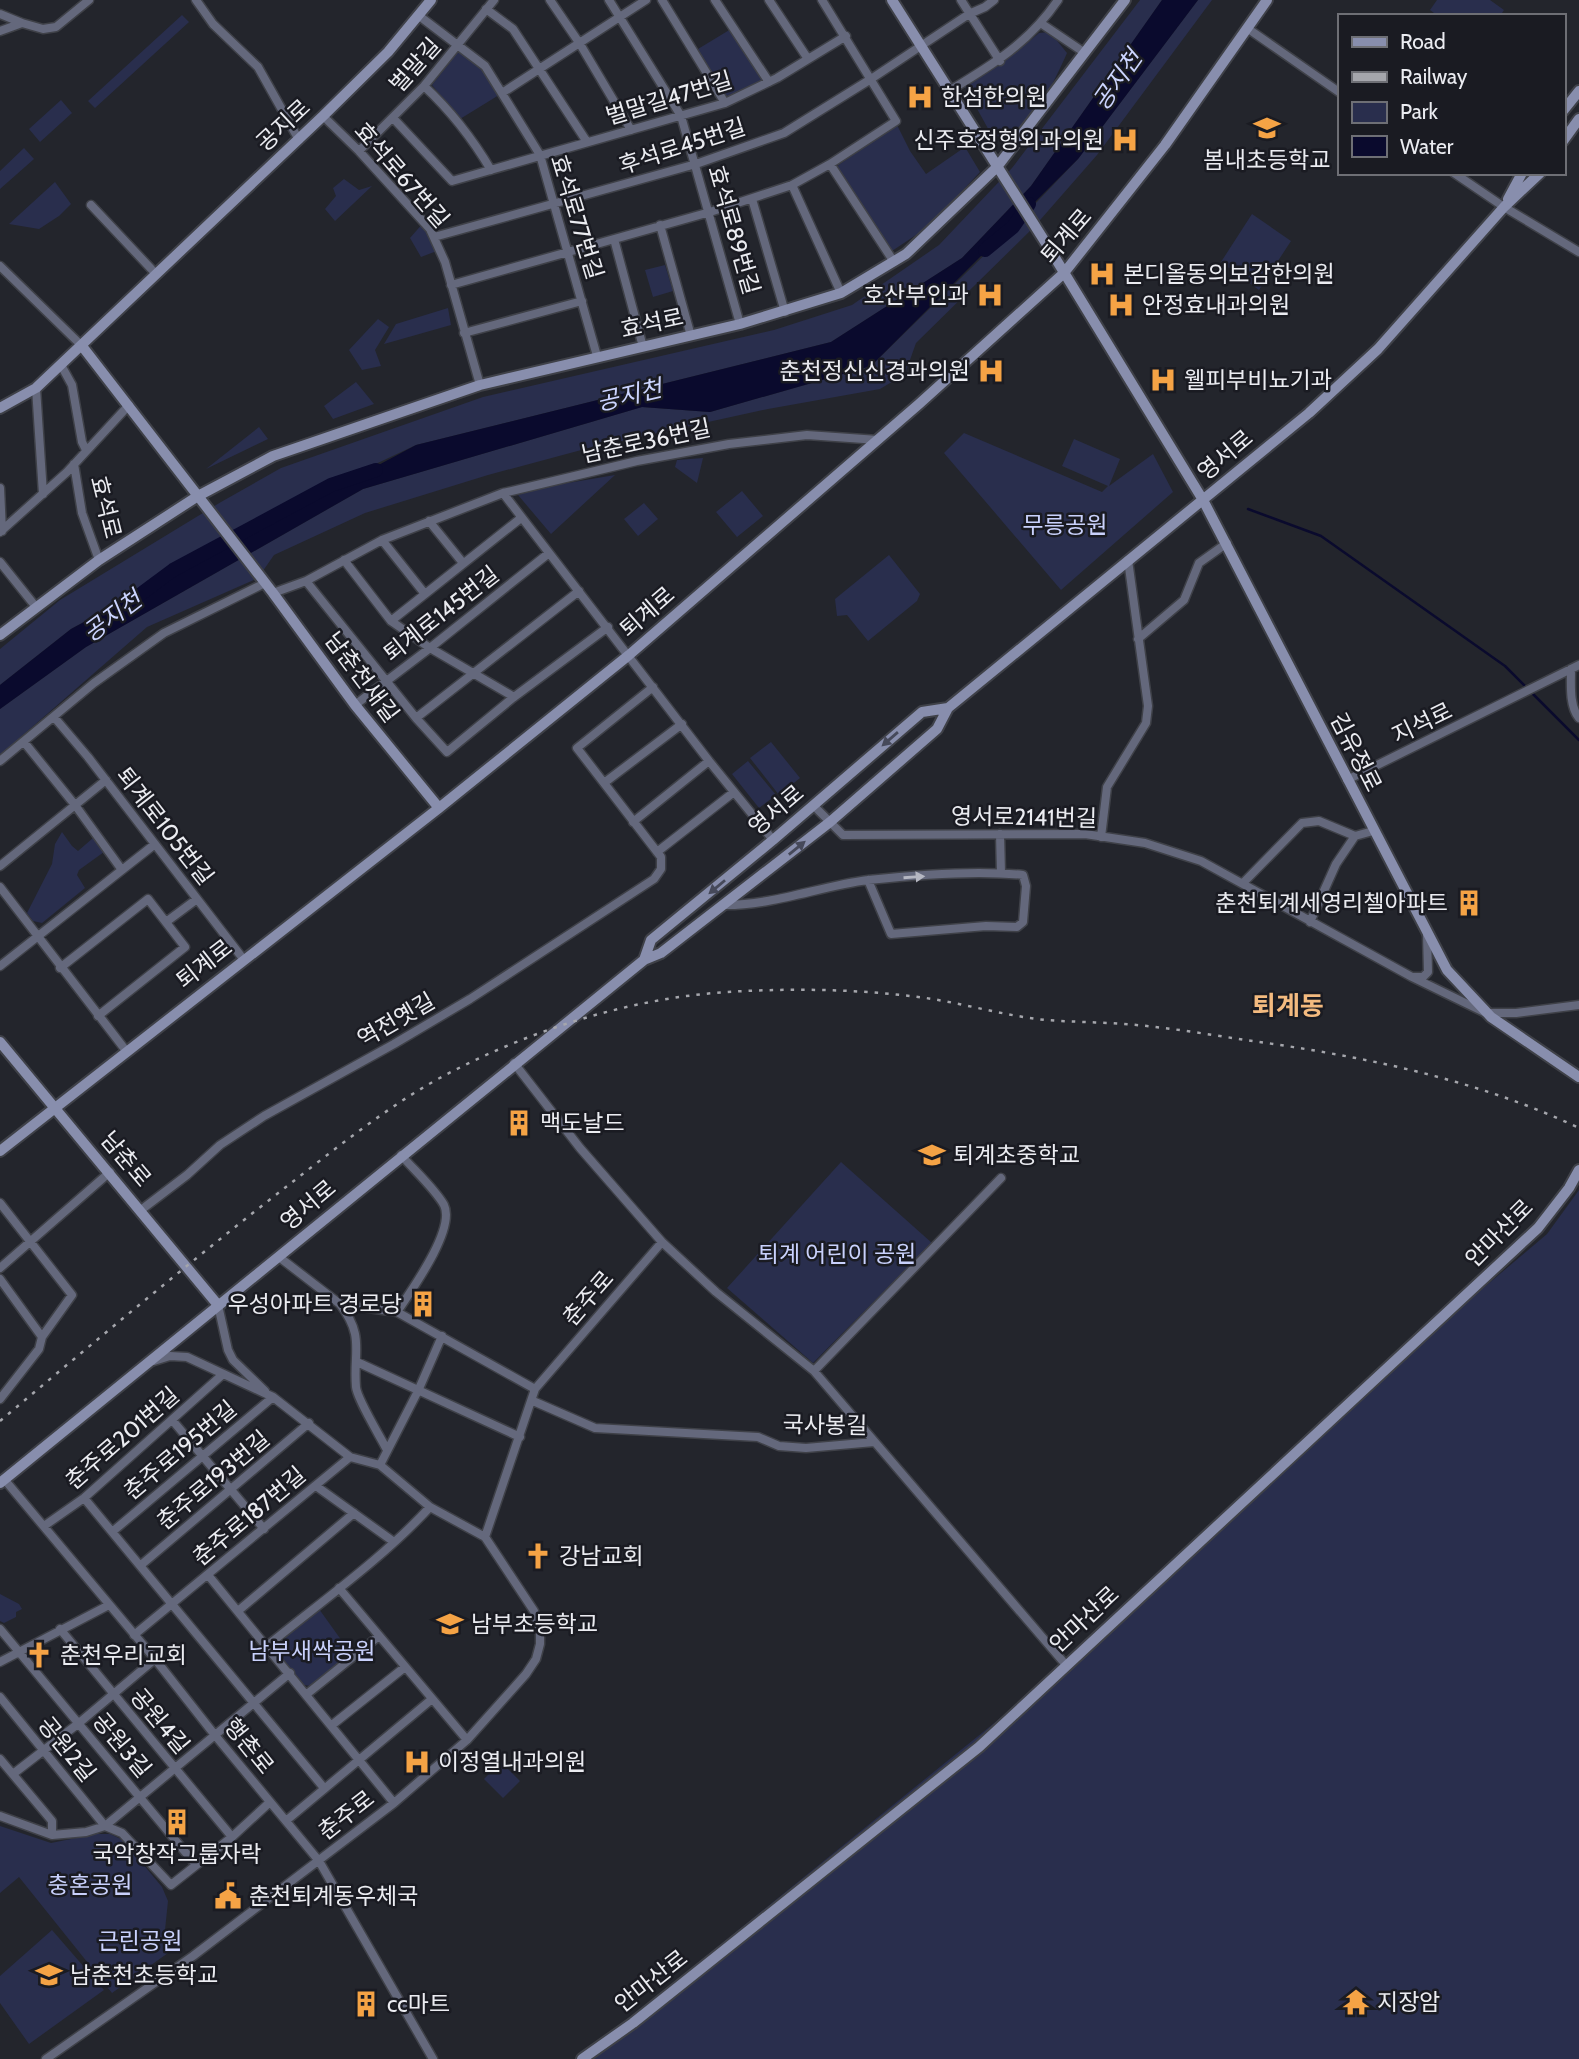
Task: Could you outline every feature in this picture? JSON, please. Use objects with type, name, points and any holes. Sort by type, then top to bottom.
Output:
[{"type":"street","points":[[0,15],[43,29],[56,27],[89,0]]},
{"type":"street","points":[[196,0],[213,24],[258,67],[299,140]]},
{"type":"street","name":"공지로","points":[[0,408],[36,388],[82,346],[324,116],[388,52],[430,0]]},
{"type":"street","name":"벌말길","points":[[359,151],[424,86],[494,0]]},
{"type":"street","points":[[550,0],[580,44],[631,130]]},
{"type":"street","name":"효석로89번길","points":[[609,0],[681,116],[740,324]]},
{"type":"street","points":[[502,93],[646,0]]},
{"type":"street","points":[[662,0],[725,103]]},
{"type":"street","points":[[715,0],[769,82]]},
{"type":"street","points":[[769,0],[808,59]]},
{"type":"street","points":[[451,285],[710,212],[792,185],[830,164],[895,121],[822,0]]},
{"type":"street","name":"김유정로","points":[[892,0],[1054,256],[1203,500],[1447,970],[1486,1013],[1579,1077]]},
{"type":"street","points":[[961,0],[1000,61]]},
{"type":"street","name":"후석로45번길","points":[[434,237],[696,164],[784,133],[994,0]]},
{"type":"street","points":[[949,91],[1000,61],[1041,24],[1058,0]]},
{"type":"street","name":"효석로","points":[[0,635],[99,560],[198,496],[273,456],[480,385],[740,324],[841,293],[894,262],[915,246],[997,167],[1125,0]]},
{"type":"street","name":"퇴계로","points":[[0,1151],[629,656],[878,440],[1064,273],[1165,145],[1266,0]]},
{"type":"street","points":[[486,9],[513,29],[587,142]]},
{"type":"street","name":"효석로77번길","points":[[418,15],[485,66],[540,155],[597,356]]},
{"type":"street","points":[[0,31],[22,23]]},
{"type":"street","points":[[1041,24],[1085,53]]},
{"type":"street","points":[[1247,28],[1338,91]]},
{"type":"street","name":"벌말길47번길","points":[[393,118],[452,181],[725,103],[769,82],[845,36]]},
{"type":"street","points":[[424,86],[451,112],[491,170]]},
{"type":"street","points":[[1565,108],[1579,91]]},
{"type":"street","name":"효석로67번길","points":[[324,116],[430,229],[445,262],[480,385]]},
{"type":"street","points":[[1565,138],[1579,119]]},
{"type":"street","points":[[830,164],[894,262]]},
{"type":"street","points":[[1457,175],[1579,252]]},
{"type":"street","name":"영서로","points":[[1504,207],[1521,175]]},
{"type":"street","name":"영서로","points":[[2,1481],[514,1063],[644,960],[661,953],[726,905],[830,822],[937,729],[948,708],[1309,413],[1378,349],[1504,207],[1538,175]]},
{"type":"street","points":[[792,185],[841,293]]},
{"type":"street","points":[[752,199],[785,312]]},
{"type":"street","points":[[91,205],[156,274]]},
{"type":"street","points":[[660,225],[691,336]]},
{"type":"street","points":[[614,239],[643,347]]},
{"type":"street","points":[[0,266],[82,346],[198,496]]},
{"type":"street","name":"효석로77번길","points":[[464,333],[582,301]]},
{"type":"street","points":[[61,365],[72,385],[82,442],[86,450]]},
{"type":"street","points":[[36,388],[43,494]]},
{"type":"street","points":[[1,531],[74,464],[129,405]]},
{"type":"street","name":"남춘로36번길","points":[[273,593],[306,581],[382,540],[503,493],[637,461],[729,444],[807,435],[878,440]]},
{"type":"street","name":"효석로","points":[[74,464],[82,513],[99,560]]},
{"type":"street","points":[[0,488],[1,531]]},
{"type":"street","points":[[503,493],[773,840]]},
{"type":"street","name":"남춘천새길","points":[[198,496],[355,705],[439,808]]},
{"type":"street","name":"퇴계로145번길","points":[[391,621],[521,518]]},
{"type":"street","points":[[429,521],[463,563]]},
{"type":"street","points":[[382,540],[425,594]]},
{"type":"street","points":[[1138,639],[1184,600],[1199,563],[1227,542]]},
{"type":"street","name":"퇴계로145번길","points":[[355,705],[430,649],[549,553]]},
{"type":"street","points":[[344,560],[391,621],[430,649],[514,697]]},
{"type":"street","points":[[1101,838],[1107,787],[1146,723],[1148,706],[1128,560]]},
{"type":"street","points":[[0,562],[36,607]]},
{"type":"street","name":"퇴계로","points":[[306,581],[416,718],[447,752],[607,627]]},
{"type":"street","points":[[0,761],[94,683],[164,633],[265,583]]},
{"type":"street","points":[[416,718],[579,591]]},
{"type":"street","points":[[1575,667],[1571,692],[1579,718]]},
{"type":"street","name":"지석로","points":[[1347,780],[1575,667]]},
{"type":"street","points":[[653,687],[578,748],[633,821],[659,854],[734,792]]},
{"type":"street","name":"영서로","points":[[644,960],[651,940],[814,806],[922,712],[948,708]]},
{"type":"street","name":"퇴계로105번길","points":[[54,717],[106,780],[244,960]]},
{"type":"street","points":[[604,783],[682,724]]},
{"type":"street","points":[[24,742],[75,805],[122,870]]},
{"type":"street","points":[[633,821],[709,761]]},
{"type":"street","points":[[0,866],[106,780]]},
{"type":"street","name":"영서로2141번길","points":[[814,806],[843,835],[1085,834],[1145,844],[1201,861],[1412,977],[1486,1013]]},
{"type":"street","points":[[1243,883],[1302,823],[1319,821],[1355,836],[1373,831]]},
{"type":"street","points":[[1000,834],[1001,873]]},
{"type":"street","points":[[1310,922],[1336,864],[1355,836]]},
{"type":"street","points":[[0,966],[155,844]]},
{"type":"street","name":"역전옛길","points":[[141,1210],[187,1175],[220,1145],[264,1116],[470,999],[654,879],[661,869],[659,854]]},
{"type":"street","points":[[726,905],[747,905],[868,880],[1001,873],[1023,875],[1026,886],[1023,922],[1017,927],[986,926],[891,934],[868,880]]},
{"type":"street","points":[[0,887],[127,1052]]},
{"type":"street","points":[[60,968],[148,899],[186,947],[98,1016]]},
{"type":"street","points":[[166,922],[197,899]]},
{"type":"street","points":[[1412,977],[1423,977],[1428,972],[1427,935]]},
{"type":"street","points":[[1486,1013],[1516,1013],[1579,1005]]},
{"type":"street","name":"남춘로","points":[[0,1042],[218,1305]]},
{"type":"street","points":[[514,1063],[580,1148],[662,1242],[716,1292],[814,1371],[874,1442]]},
{"type":"street","points":[[397,1312],[436,1251],[447,1216],[444,1205],[401,1155]]},
{"type":"street","name":"안마산로","points":[[582,2059],[633,2024],[979,1747],[1538,1228],[1569,1188],[1579,1170]]},
{"type":"street","points":[[0,1268],[110,1172]]},
{"type":"street","points":[[814,1371],[1001,1178]]},
{"type":"street","points":[[0,1203],[72,1295],[43,1337],[38,1349],[1,1395]]},
{"type":"street","name":"춘주로","points":[[485,1536],[536,1389],[662,1242]]},
{"type":"street","points":[[279,1256],[340,1304],[351,1319],[357,1362],[355,1390],[387,1450]]},
{"type":"street","points":[[0,1279],[43,1337]]},
{"type":"street","points":[[340,1304],[397,1312],[536,1389]]},
{"type":"street","points":[[218,1305],[233,1360],[273,1397]]},
{"type":"street","points":[[380,1465],[418,1391],[442,1336]]},
{"type":"street","name":"춘주로","points":[[46,2059],[193,1956],[394,1803],[467,1740],[526,1674],[536,1659],[540,1644],[540,1629],[534,1611],[485,1536],[430,1507],[380,1465],[350,1457],[273,1397],[187,1357],[176,1355],[146,1365]]},
{"type":"street","points":[[357,1362],[520,1437]]},
{"type":"street","name":"춘주로201번길","points":[[44,1526],[84,1498],[222,1375]]},
{"type":"street","name":"춘주로195번길","points":[[112,1532],[273,1397]]},
{"type":"street","name":"국사봉길","points":[[533,1401],[595,1428],[758,1437],[779,1446],[806,1448],[874,1442],[1066,1665]]},
{"type":"street","points":[[173,1421],[264,1530]]},
{"type":"street","name":"춘주로193번길","points":[[141,1565],[309,1423]]},
{"type":"street","name":"춘주로187번길","points":[[134,1634],[350,1457]]},
{"type":"street","name":"행촌로","points":[[2,1481],[44,1526],[155,1659],[319,1861],[433,2059]]},
{"type":"street","points":[[316,1486],[394,1542]]},
{"type":"street","points":[[84,1498],[324,1788]]},
{"type":"street","points":[[267,1646],[394,1542],[430,1507]]},
{"type":"street","points":[[238,1611],[354,1513]]},
{"type":"street","points":[[208,1575],[394,1803]]},
{"type":"street","points":[[340,1588],[467,1740]]},
{"type":"street","points":[[0,1662],[109,1605]]},
{"type":"street","name":"공원3길","points":[[0,1629],[196,1865]]},
{"type":"street","name":"공원4길","points":[[60,1629],[232,1837]]},
{"type":"street","points":[[307,1694],[379,1636]]},
{"type":"street","points":[[13,1774],[155,1659]]},
{"type":"street","points":[[332,1725],[405,1667]]},
{"type":"street","points":[[0,1816],[51,1835],[86,1832],[105,1826],[290,1674]]},
{"type":"street","name":"공원2길","points":[[0,1697],[105,1826],[122,1833],[171,1885],[196,1865]]},
{"type":"street","points":[[287,1820],[432,1699]]},
{"type":"street","points":[[0,1759],[52,1821],[51,1835]]},
{"type":"street","points":[[196,1865],[270,1802]]},
{"type":"green space","points":[[1140,0],[1162,0],[1031,186],[962,258],[831,342],[416,445],[331,485],[71,629],[0,685],[0,649],[60,600],[281,468],[483,397],[774,330],[852,305],[939,245],[1012,168]]},
{"type":"green space","points":[[1198,0],[1212,0],[1097,155],[1034,227],[916,343],[905,374],[880,389],[768,409],[585,449],[488,475],[365,513],[274,555],[258,578],[147,627],[0,755],[0,709],[86,647],[363,489],[642,407],[710,412],[871,366],[1013,227],[1078,159]]},
{"type":"green space","points":[[1437,0],[1490,0],[1504,10],[1501,14],[1435,14],[1430,10]]},
{"type":"green space","points":[[182,15],[189,22],[95,108],[88,101]]},
{"type":"green space","points":[[731,29],[764,80],[745,93],[727,99],[698,49]]},
{"type":"green space","points":[[1050,32],[1067,53],[1050,89],[1035,113],[1016,132],[1006,139],[991,134],[965,87],[1039,33]]},
{"type":"green space","points":[[462,47],[488,72],[499,95],[460,119],[432,85]]},
{"type":"green space","points":[[61,100],[72,113],[40,142],[29,129]]},
{"type":"green space","points":[[897,125],[926,174],[965,147],[980,172],[928,227],[889,253],[837,166]]},
{"type":"green space","points":[[24,148],[34,159],[0,189],[0,171]]},
{"type":"green space","points":[[344,179],[359,190],[372,186],[335,221],[325,209],[336,196],[333,188]]},
{"type":"green space","points":[[55,182],[71,204],[59,216],[39,229],[9,224]]},
{"type":"green space","points":[[1252,214],[1291,241],[1259,290],[1221,262]]},
{"type":"green space","points":[[424,222],[437,232],[442,249],[421,257],[410,238]]},
{"type":"green space","points":[[665,265],[673,291],[653,297],[645,270]]},
{"type":"green space","points":[[448,308],[451,325],[384,344],[396,324]]},
{"type":"green space","points":[[378,319],[389,327],[375,350],[381,366],[362,370],[349,350]]},
{"type":"green space","points":[[356,382],[374,404],[333,419],[324,406]]},
{"type":"green space","points":[[259,427],[268,439],[206,469]]},
{"type":"green space","name":"무릉공원","points":[[964,433],[1102,492],[1108,486],[1062,466],[1074,439],[1120,459],[1109,486],[1153,454],[1173,492],[1061,590],[944,453]]},
{"type":"green space","points":[[703,458],[697,483],[675,467],[677,460]]},
{"type":"green space","points":[[615,475],[551,534],[518,495],[550,486]]},
{"type":"green space","points":[[742,491],[763,516],[737,537],[716,512]]},
{"type":"green space","points":[[644,503],[658,519],[638,536],[624,519]]},
{"type":"green space","points":[[889,555],[920,594],[917,601],[868,641],[847,615],[837,616],[835,599]]},
{"type":"green space","points":[[771,742],[800,778],[779,795],[750,758]]},
{"type":"green space","points":[[748,761],[776,795],[759,808],[732,774]]},
{"type":"green space","points":[[62,832],[78,851],[93,838],[104,852],[79,870],[77,875],[85,888],[42,923],[33,921],[27,913],[52,864],[55,844]]},
{"type":"green space","name":"퇴계 어린이 공원","points":[[841,1162],[932,1243],[813,1363],[727,1288]]},
{"type":"green space","points":[[1579,1190],[1579,2059],[579,2059],[1066,1665],[1449,1317],[1547,1234]]},
{"type":"green space","points":[[0,1594],[19,1604],[22,1609],[16,1612],[16,1617],[4,1623],[0,1621]]},
{"type":"green space","name":"남부새싹공원","points":[[319,1609],[352,1655],[311,1686],[304,1685],[273,1648]]},
{"type":"green space","points":[[501,1762],[520,1781],[503,1798],[484,1779]]},
{"type":"green space","name":"충혼공원","points":[[0,1826],[51,1843],[96,1834],[110,1834],[123,1840],[162,1887],[168,1901],[165,1930],[175,1948],[112,1993],[19,1877],[0,1893]]},
{"type":"green space","points":[[52,1930],[104,1990],[29,2044],[0,2003],[0,1976]]},
{"type":"water","points":[[1162,0],[1198,0],[1078,159],[871,366],[710,412],[642,407],[363,489],[86,647],[0,709],[0,685],[71,629],[416,445],[831,342],[962,258],[1031,186]]},
{"type":"waterway","name":"공지천","points":[[985,250],[1013,227],[1029,204]]},
{"type":"waterway","name":"공지천","points":[[138,596],[173,570],[331,485],[376,470]]},
{"type":"waterway","points":[[1248,509],[1321,536],[1505,666],[1527,688]]},
{"type":"waterway","points":[[1532,693],[1579,740]]},
{"type":"railway","points":[[0,1421],[246,1218],[344,1142],[409,1096],[453,1071],[518,1041],[586,1018],[656,1001],[727,992],[852,991],[926,998],[1046,1020],[1173,1029],[1337,1054],[1419,1072],[1500,1096],[1579,1128]]},
{"type":"place","name":"한섬한의원","points":[[920,97]]},
{"type":"place","name":"봄내초등학교","points":[[1267,128]]},
{"type":"place","name":"신주호정형외과의원","points":[[1125,140]]},
{"type":"place","name":"본디올동의보감한의원","points":[[1102,274]]},
{"type":"place","name":"호산부인과","points":[[990,295]]},
{"type":"place","name":"안정효내과의원","points":[[1121,305]]},
{"type":"place","name":"춘천정신신경과의원","points":[[991,371]]},
{"type":"place","name":"웰피부비뇨기과","points":[[1163,380]]},
{"type":"place","name":"춘천퇴계세영리첼아파트","points":[[1469,903]]},
{"type":"place","name":"맥도날드","points":[[519,1123]]},
{"type":"place","name":"퇴계초중학교","points":[[932,1155]]},
{"type":"place","name":"우성아파트 경로당","points":[[423,1304]]},
{"type":"place","name":"강남교회","points":[[538,1556]]},
{"type":"place","name":"남부초등학교","points":[[450,1624]]},
{"type":"place","name":"춘천우리교회","points":[[39,1655]]},
{"type":"place","name":"이정열내과의원","points":[[417,1762]]},
{"type":"place","name":"국악창작그룹자락","points":[[177,1822]]},
{"type":"place","name":"춘천퇴계동우체국","points":[[228,1896]]},
{"type":"place","name":"남춘천초등학교","points":[[49,1975]]},
{"type":"place","name":"지장암","points":[[1356,2002]]},
{"type":"place","name":"cc마트","points":[[366,2004]]},
{"type":"district","name":"퇴계동","points":[[1288,1006]]},
{"type":"park label","name":"근린공원","points":[[140,1941]]}]
